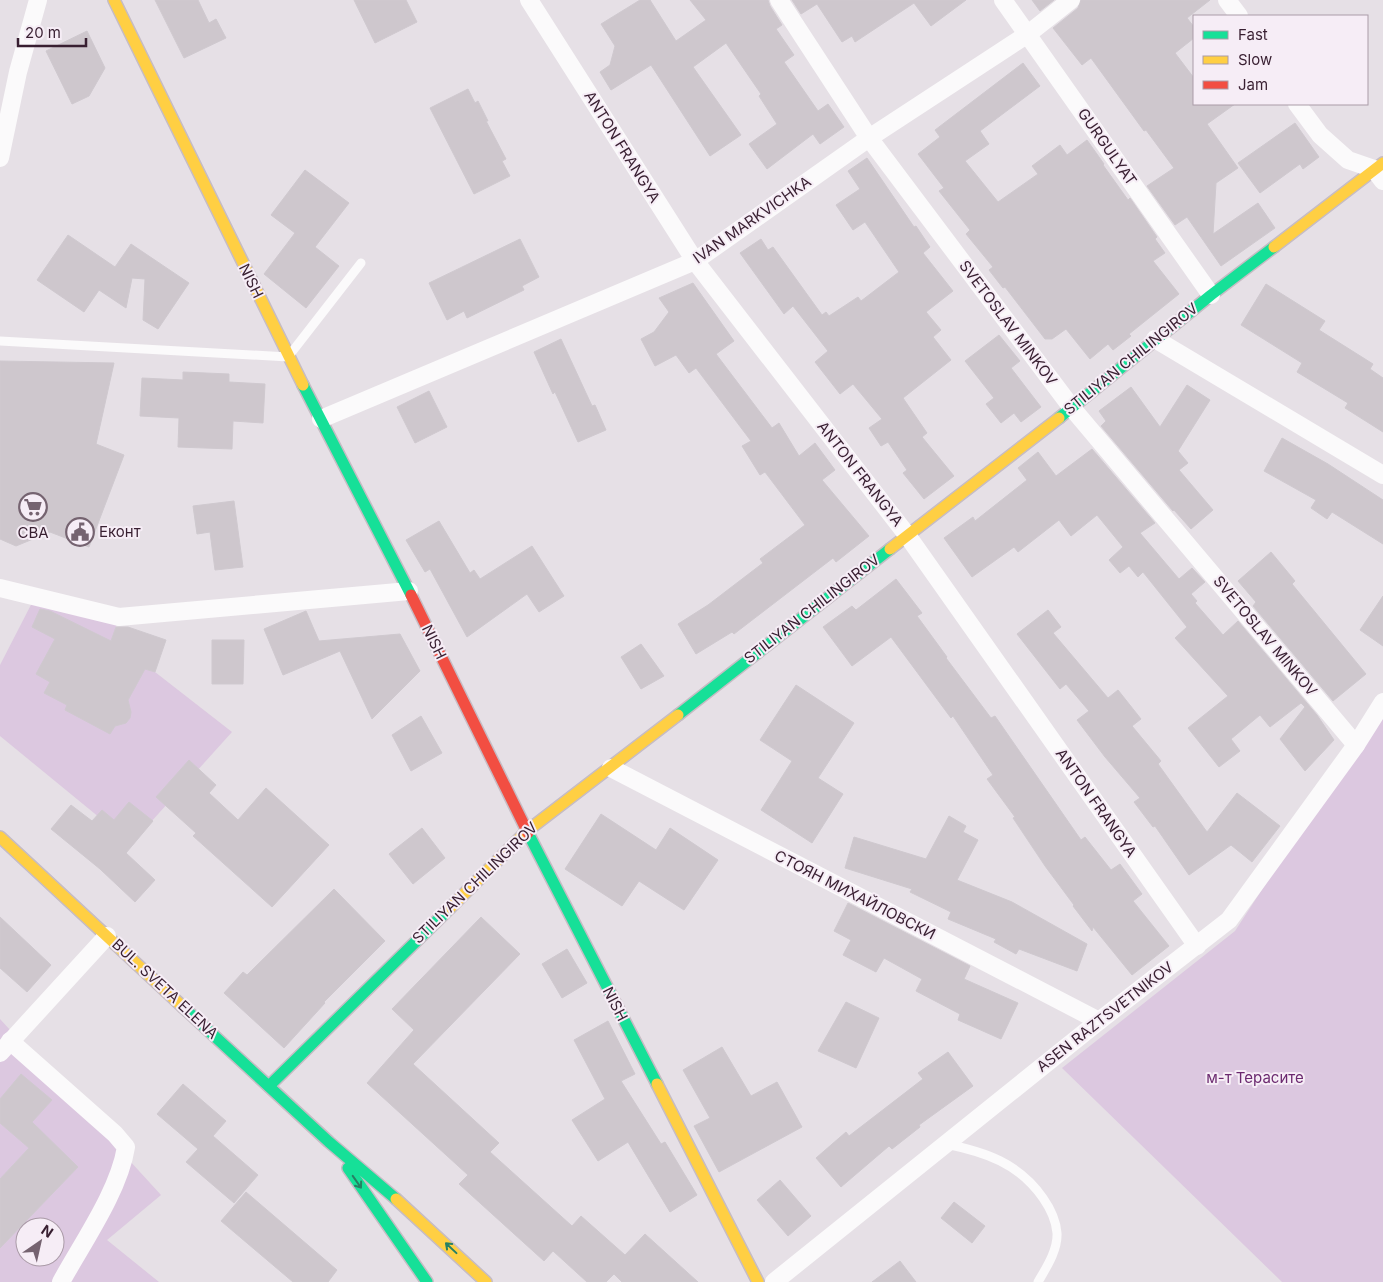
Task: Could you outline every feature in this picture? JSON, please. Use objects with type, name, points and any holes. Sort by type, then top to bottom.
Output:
[{"type":"street","points":[[0,158],[18,72],[38,0]]},
{"type":"street","name":"NISH","points":[[114,0],[288,356],[409,591],[527,830],[758,1282]]},
{"type":"street","name":"ANTON FRANGYA","points":[[529,0],[695,261],[907,535],[1197,946]]},
{"type":"street","name":"SVETOSLAV MINKOV","points":[[779,0],[869,138],[1072,408],[1356,744]]},
{"type":"street","name":"GURGULYAT","points":[[1003,0],[1211,295]]},
{"type":"street","name":"IVAN MARKVICHKA","points":[[321,419],[695,261],[869,138],[1028,34],[1071,0]]},
{"type":"street","points":[[1227,0],[1238,15]]},
{"type":"street","points":[[1298,105],[1320,135],[1348,160],[1380,171]]},
{"type":"street","name":"STILIYAN CHILINGIROV","points":[[269,1086],[527,830],[611,768],[1072,408],[1211,295],[1380,171]]},
{"type":"street","points":[[1155,339],[1383,475]]},
{"type":"street","points":[[0,588],[119,617],[409,591]]},
{"type":"street","name":"ASEN RAZTSVETNIKOV","points":[[774,1282],[1099,1021],[1229,920],[1356,744],[1383,702]]},
{"type":"street","name":"СТОЯН МИХАЙЛОВСКИ","points":[[611,768],[1099,1021]]},
{"type":"street","name":"BUL. SVETA ELENA","points":[[0,837],[329,1142],[412,1212],[486,1282]]},
{"type":"street","points":[[61,1282],[109,1197],[123,1164],[126,1147],[115,1134],[5,1047],[108,936]]},
{"type":"street","name":"BUL. SVETA ELENA","points":[[329,1142],[427,1282]]},
{"type":"lane","points":[[0,341],[288,356],[361,264]]},
{"type":"lane","points":[[946,1144],[978,1151],[1007,1163],[1038,1190],[1052,1211],[1057,1234],[1051,1258],[1038,1282]]},
{"type":"green space","points":[[35,597],[119,617],[107,655],[155,672],[232,732],[150,823],[133,845],[0,736],[0,665]]},
{"type":"green space","name":"м-т Терасите","points":[[1383,704],[1383,1282],[1282,1282],[1062,1068],[1235,931]]},
{"type":"green space","points":[[0,1019],[161,1195],[107,1240],[159,1282],[0,1282]]},
{"type":"building","points":[[155,0],[198,0],[209,23],[216,19],[226,38],[184,58]]},
{"type":"building","points":[[354,0],[406,0],[417,22],[375,43]]},
{"type":"building","points":[[640,0],[650,0],[676,41],[706,20],[690,0],[768,0],[782,25],[776,29],[794,55],[784,62],[818,111],[828,104],[844,127],[820,144],[813,134],[767,169],[749,144],[777,124],[759,96],[761,94],[726,43],[693,67],[741,135],[710,156],[651,65],[611,90],[600,72],[610,65],[615,46],[601,24]]},
{"type":"building","points":[[792,0],[966,0],[931,26],[914,3],[855,42],[852,36],[842,42],[817,4],[801,14]]},
{"type":"building","points":[[1032,0],[1054,0],[1040,11]]},
{"type":"building","points":[[1081,0],[1210,0],[1187,18],[1193,26],[1193,39],[1175,53],[1193,77],[1193,105],[1234,105],[1207,124],[1238,168],[1216,183],[1213,234],[1258,203],[1275,228],[1221,266],[1187,217],[1175,225],[1147,186],[1174,168],[1146,130],[1144,131],[1091,58],[1082,65],[1053,28],[1078,8]]},
{"type":"building","points":[[87,31],[105,68],[89,96],[72,104],[46,51]]},
{"type":"building","points":[[1023,63],[1040,86],[980,131],[989,144],[965,161],[998,202],[1038,174],[1032,166],[1060,145],[1067,155],[1087,140],[1128,200],[1130,198],[1157,237],[1155,239],[1165,253],[1153,261],[1179,294],[1129,334],[1131,336],[1113,350],[1108,344],[1090,359],[1066,329],[1052,339],[1045,339],[1005,287],[1003,288],[989,270],[993,267],[966,234],[970,230],[939,191],[944,188],[918,154],[940,137],[935,130]]},
{"type":"building","points":[[468,89],[475,103],[478,101],[488,121],[486,121],[506,159],[502,161],[510,176],[474,194],[430,108]]},
{"type":"building","points":[[1295,123],[1319,157],[1303,169],[1300,164],[1260,193],[1238,163]]},
{"type":"building","points":[[867,158],[914,227],[916,226],[930,247],[923,253],[953,291],[926,312],[941,330],[933,337],[951,360],[903,398],[927,433],[922,437],[954,476],[924,499],[903,473],[907,470],[888,442],[881,446],[869,428],[882,419],[853,384],[840,394],[815,362],[828,351],[793,306],[784,314],[740,253],[761,239],[768,250],[773,247],[822,315],[826,312],[829,316],[858,297],[861,301],[899,272],[865,222],[853,230],[836,205],[860,189],[848,171]]},
{"type":"building","points":[[305,170],[349,203],[315,247],[339,266],[306,308],[264,274],[295,233],[271,215]]},
{"type":"building","points":[[68,235],[115,267],[131,244],[189,283],[158,329],[143,320],[145,279],[132,278],[126,308],[99,290],[84,312],[37,280]]},
{"type":"building","points":[[520,239],[539,277],[522,286],[524,290],[467,318],[464,311],[447,320],[429,283]]},
{"type":"building","points":[[693,283],[734,341],[716,354],[772,428],[779,423],[799,456],[815,443],[835,470],[822,480],[869,536],[836,562],[833,558],[734,634],[732,632],[696,654],[678,624],[708,605],[763,563],[760,559],[805,525],[765,472],[760,475],[742,446],[751,441],[696,368],[689,373],[676,355],[655,366],[641,339],[654,332],[669,312],[659,298]]},
{"type":"building","points":[[1266,284],[1325,321],[1319,330],[1373,364],[1370,369],[1383,378],[1383,432],[1345,408],[1348,403],[1297,372],[1302,363],[1241,325]]},
{"type":"building","points":[[999,335],[1020,361],[1011,368],[1041,407],[1021,422],[1014,413],[1001,423],[986,404],[994,398],[965,361]]},
{"type":"building","points":[[561,339],[592,406],[595,405],[606,430],[578,442],[534,352]]},
{"type":"building","points":[[0,361],[114,363],[96,444],[124,455],[89,547],[50,532],[16,546],[0,539]]},
{"type":"building","points":[[183,372],[229,374],[229,382],[265,384],[263,423],[233,421],[232,449],[178,447],[179,418],[140,416],[142,378],[183,380]]},
{"type":"building","points":[[1187,385],[1210,400],[1178,451],[1188,463],[1179,470],[1213,510],[1191,529],[1173,511],[1101,426],[1106,421],[1099,411],[1131,387],[1160,427]]},
{"type":"building","points":[[429,391],[447,427],[415,443],[397,407]]},
{"type":"building","points":[[1282,438],[1328,464],[1383,500],[1383,544],[1332,512],[1327,519],[1311,508],[1316,500],[1264,471]]},
{"type":"building","points":[[1092,449],[1155,523],[1140,533],[1179,579],[1192,568],[1205,582],[1191,594],[1197,601],[1195,603],[1223,635],[1238,621],[1317,715],[1334,740],[1305,771],[1280,739],[1305,707],[1301,703],[1270,727],[1260,715],[1231,739],[1240,751],[1219,767],[1188,728],[1228,696],[1175,638],[1187,627],[1143,572],[1138,577],[1129,566],[1120,573],[1109,560],[1123,547],[1097,515],[1071,536],[1059,520],[1018,552],[1014,547],[972,577],[944,538],[973,517],[975,521],[1027,480],[1018,468],[1038,452],[1056,476]]},
{"type":"building","points":[[234,501],[243,567],[215,570],[210,532],[197,534],[193,506]]},
{"type":"building","points":[[439,521],[470,573],[474,570],[480,579],[532,546],[564,596],[539,612],[527,594],[467,637],[430,569],[425,572],[406,540]]},
{"type":"building","points":[[1271,552],[1295,581],[1292,584],[1366,674],[1333,701],[1253,606],[1256,602],[1238,581]]},
{"type":"building","points":[[896,579],[922,613],[917,616],[946,658],[991,718],[995,716],[1081,840],[1085,837],[1111,870],[1120,864],[1142,894],[1133,901],[1169,946],[1132,975],[1093,927],[1092,931],[1073,906],[1013,818],[1015,817],[987,779],[993,775],[953,716],[951,718],[891,637],[852,666],[823,627],[852,606],[856,610]]},
{"type":"building","points":[[1383,596],[1383,646],[1360,630]]},
{"type":"building","points":[[40,609],[50,611],[111,641],[116,627],[128,627],[166,640],[155,672],[145,669],[128,700],[131,712],[130,718],[126,723],[115,726],[110,734],[65,710],[67,705],[44,693],[50,682],[36,674],[55,639],[32,627]]},
{"type":"building","points":[[1048,610],[1061,627],[1053,633],[1108,698],[1118,690],[1141,719],[1132,726],[1161,761],[1158,764],[1207,832],[1237,793],[1280,826],[1252,862],[1231,845],[1189,875],[1155,826],[1153,827],[1134,802],[1140,798],[1077,720],[1089,711],[1066,684],[1060,689],[1017,634]]},
{"type":"building","points":[[306,611],[319,641],[400,634],[420,671],[372,719],[340,651],[283,675],[264,629]]},
{"type":"building","points":[[212,640],[244,640],[243,684],[212,684]]},
{"type":"building","points":[[641,644],[664,676],[641,689],[621,657]]},
{"type":"building","points":[[796,685],[854,723],[818,778],[843,794],[812,843],[761,810],[792,761],[760,740]]},
{"type":"building","points":[[421,716],[442,753],[411,771],[392,735]]},
{"type":"building","points":[[189,760],[216,785],[209,793],[238,820],[266,788],[329,845],[272,907],[193,836],[196,833],[156,797]]},
{"type":"building","points":[[129,802],[153,821],[126,853],[155,880],[135,902],[100,869],[51,829],[71,805],[92,821],[102,810],[114,820]]},
{"type":"building","points":[[601,814],[656,850],[670,828],[718,860],[684,910],[639,881],[622,906],[565,869]]},
{"type":"building","points":[[949,816],[966,826],[963,832],[978,840],[957,880],[1012,902],[1087,944],[1077,971],[1019,949],[1016,954],[994,942],[996,939],[948,919],[951,912],[910,892],[912,889],[845,868],[854,837],[926,859]]},
{"type":"building","points":[[422,828],[445,858],[413,884],[389,854]]},
{"type":"building","points":[[334,889],[385,941],[324,1002],[284,1048],[224,993],[243,972],[247,975]]},
{"type":"building","points":[[848,903],[970,966],[964,979],[1018,1003],[1001,1039],[958,1020],[960,1014],[916,991],[922,979],[884,958],[876,972],[843,955],[851,940],[834,931]]},
{"type":"building","points":[[0,917],[51,965],[27,992],[0,968]]},
{"type":"building","points":[[481,917],[520,954],[413,1064],[499,1143],[490,1152],[572,1226],[581,1216],[625,1255],[645,1234],[698,1282],[622,1282],[614,1274],[606,1282],[587,1282],[553,1251],[544,1261],[459,1184],[468,1175],[367,1083],[414,1030],[392,1009]]},
{"type":"building","points":[[567,949],[587,983],[562,998],[542,964]]},
{"type":"building","points":[[846,1002],[879,1018],[856,1068],[818,1051]]},
{"type":"building","points":[[608,1021],[635,1074],[621,1081],[661,1144],[665,1142],[697,1195],[670,1212],[628,1142],[598,1161],[572,1120],[605,1099],[574,1040]]},
{"type":"building","points":[[722,1047],[751,1096],[777,1082],[802,1127],[719,1172],[694,1126],[710,1118],[683,1070]]},
{"type":"building","points":[[948,1052],[973,1086],[919,1125],[920,1127],[892,1149],[889,1146],[841,1187],[816,1158],[846,1132],[849,1136],[923,1079],[918,1073]]},
{"type":"building","points":[[21,1074],[52,1100],[32,1122],[78,1167],[30,1217],[15,1217],[15,1232],[0,1248],[0,1179],[29,1148],[0,1123],[0,1099]]},
{"type":"building","points":[[183,1084],[226,1121],[213,1136],[258,1175],[234,1203],[186,1162],[198,1149],[157,1114]]},
{"type":"building","points":[[780,1180],[811,1216],[788,1236],[757,1200]]},
{"type":"building","points":[[246,1192],[337,1270],[328,1282],[293,1282],[221,1221]]},
{"type":"building","points":[[954,1202],[985,1226],[972,1243],[941,1218]]},
{"type":"building","points":[[900,1261],[916,1282],[872,1282]]},
{"type":"traffic: fast","points":[[1059,418],[1211,295],[1274,247]]},
{"type":"traffic: fast","points":[[303,385],[411,595]]},
{"type":"traffic: fast","points":[[678,715],[890,549]]},
{"type":"traffic: fast","points":[[528,833],[657,1084]]},
{"type":"traffic: fast","points":[[269,1086],[450,908]]},
{"type":"traffic: fast","points":[[183,1007],[329,1142],[396,1199]]},
{"type":"traffic: fast","points":[[348,1168],[427,1282]]},
{"type":"traffic: slow","points":[[114,0],[303,385]]},
{"type":"traffic: slow","points":[[1274,247],[1383,163]]},
{"type":"traffic: slow","points":[[890,549],[1059,418]]},
{"type":"traffic: slow","points":[[450,908],[527,831],[678,715]]},
{"type":"traffic: slow","points":[[0,837],[183,1007]]},
{"type":"traffic: slow","points":[[657,1084],[758,1282]]},
{"type":"traffic: slow","points":[[396,1199],[486,1282]]},
{"type":"traffic: jam","points":[[411,595],[528,833]]},
{"type":"place","name":"CBA","points":[[33,507]]},
{"type":"place","name":"Еконт","points":[[80,532]]}]
